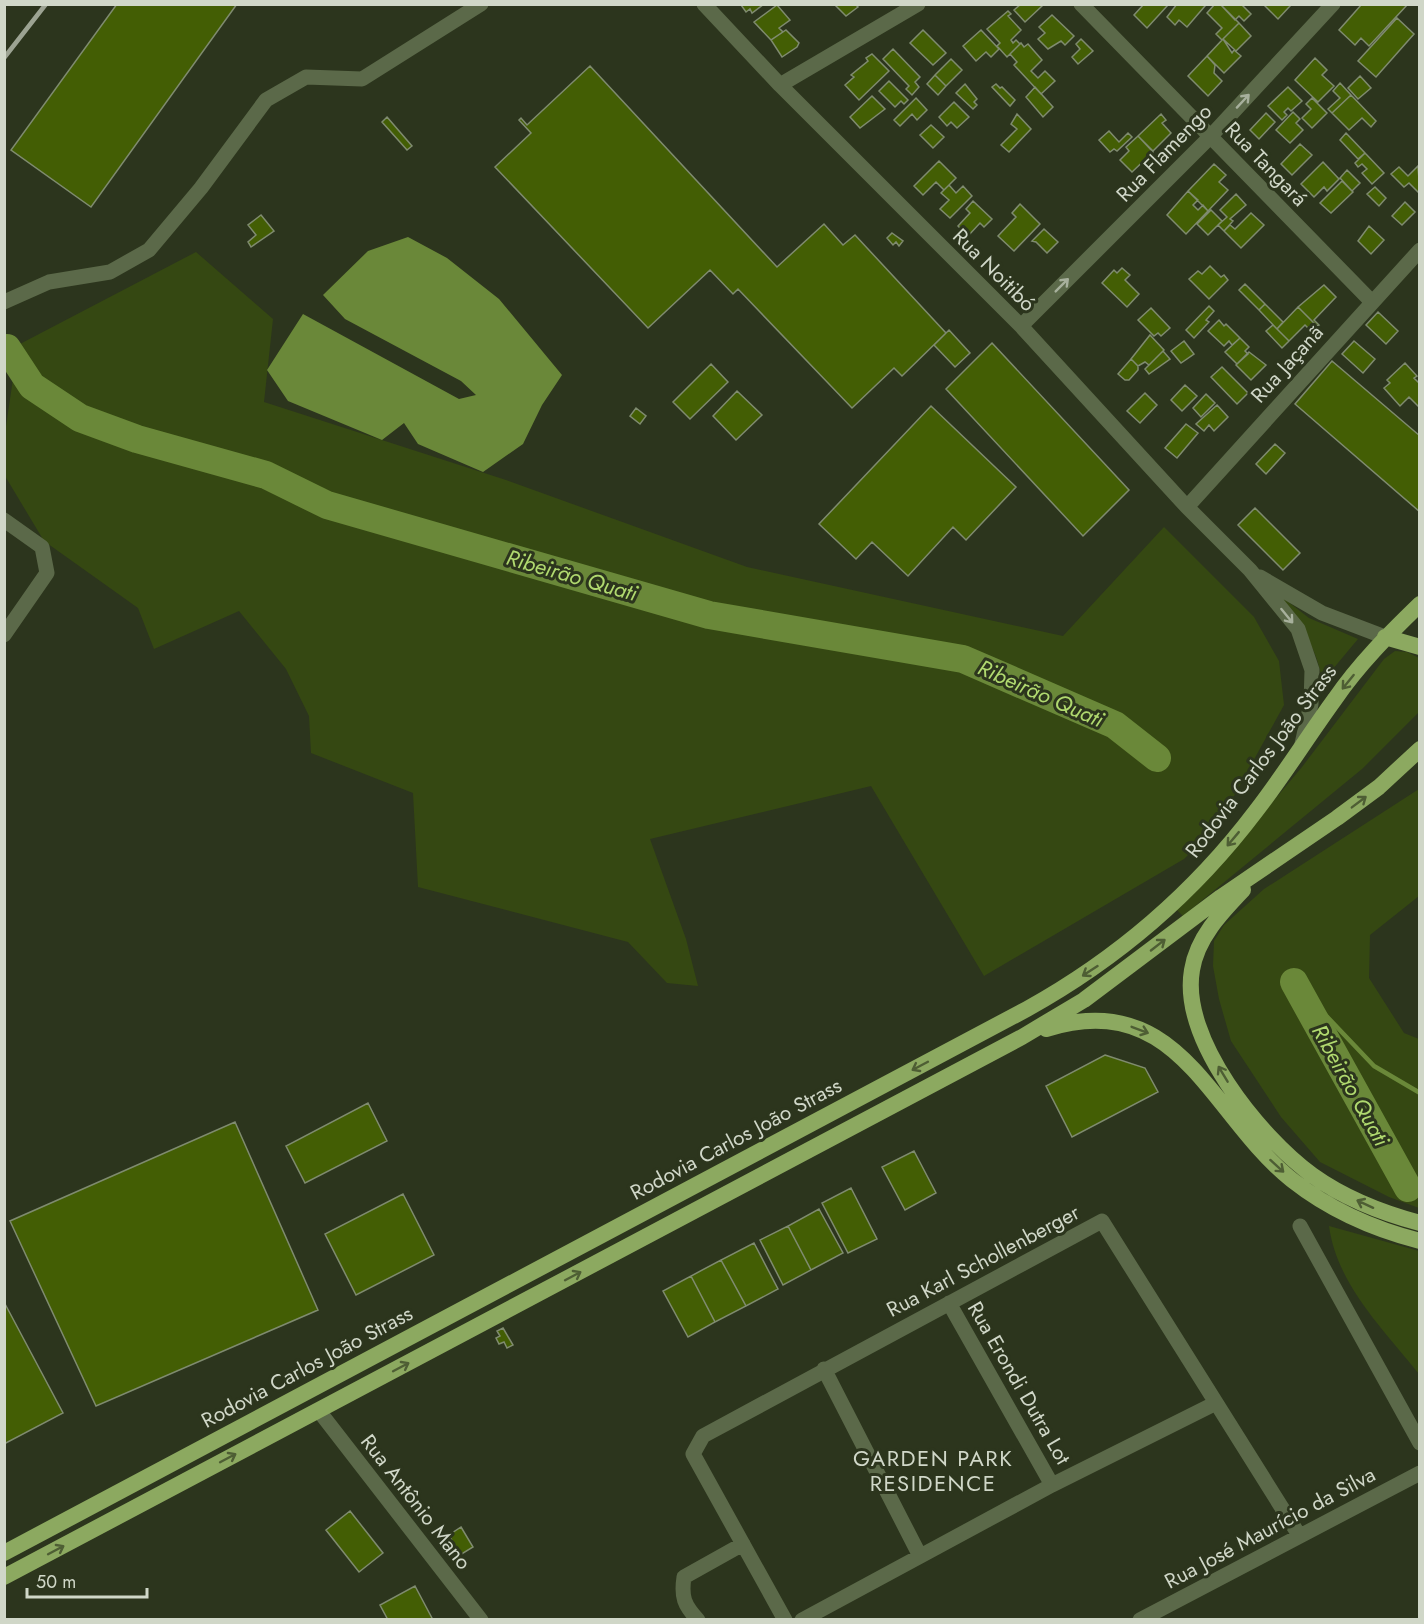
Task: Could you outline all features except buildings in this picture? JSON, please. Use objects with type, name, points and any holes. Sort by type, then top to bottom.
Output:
[{"type":"highway","name":"Rodovia Carlos João Strass","points":[[4,1553],[1050,996],[1129,943],[1203,876],[1256,812],[1336,698],[1385,637],[1419,604]]},
{"type":"highway","points":[[1385,637],[1419,647]]},
{"type":"highway","name":"Rodovia Carlos João Strass","points":[[4,1578],[1022,1036],[1084,1000],[1221,897],[1379,787],[1419,748]]},
{"type":"highway","points":[[1269,864],[1215,921],[1194,958],[1191,992],[1200,1030],[1223,1076],[1287,1153],[1312,1175],[1335,1190],[1394,1216],[1419,1223]]},
{"type":"highway","points":[[1022,1036],[1059,1025],[1101,1021],[1131,1027],[1159,1038],[1189,1063],[1247,1136],[1292,1180],[1334,1209],[1359,1221],[1419,1241]]},
{"type":"street","points":[[4,302],[49,282],[110,272],[149,250],[201,188],[266,100],[306,77],[362,79],[481,4]]},
{"type":"street","name":"Rua Noitibó","points":[[704,4],[780,85],[1021,327],[1188,507],[1250,570],[1298,629],[1309,658],[1312,686],[1302,747]]},
{"type":"street","points":[[780,85],[918,4]]},
{"type":"street","name":"Rua Tangará","points":[[1080,4],[1371,301]]},
{"type":"street","name":"Rua Flamengo","points":[[1021,327],[1210,137],[1333,4]]},
{"type":"street","name":"Rua Jaçanã","points":[[1188,507],[1419,250]]},
{"type":"street","points":[[4,520],[42,547],[47,573],[4,635]]},
{"type":"street","name":"Rua Noitibó","points":[[1250,570],[1322,613],[1385,637]]},
{"type":"street","name":"Rua Karl Schollenberger","points":[[743,1544],[693,1454],[703,1436],[1102,1221],[1299,1535]]},
{"type":"street","points":[[1300,1226],[1419,1443]]},
{"type":"street","name":"Rua Erondi Dutra Lot","points":[[949,1303],[1052,1485]]},
{"type":"street","points":[[824,1369],[920,1556]]},
{"type":"street","points":[[802,1620],[1052,1485],[1216,1403]]},
{"type":"street","name":"Rua Antônio Mano","points":[[319,1410],[481,1620]]},
{"type":"street","name":"Rua José Maurício da Silva","points":[[1140,1620],[1419,1473]]},
{"type":"street","points":[[698,1620],[685,1605],[681,1594],[684,1577],[743,1544],[785,1620]]},
{"type":"shaded area","points":[[408,237],[447,258],[499,299],[562,375],[542,405],[523,444],[483,472],[418,444],[404,423],[382,440],[288,401],[267,370],[303,314],[459,399],[476,395],[461,381],[345,319],[323,295],[368,251]]},
{"type":"shaded area","points":[[196,252],[273,319],[264,402],[506,480],[747,567],[1063,636],[1164,527],[1254,617],[1279,661],[1284,705],[1218,825],[1184,859],[984,976],[871,786],[650,839],[686,939],[698,986],[667,983],[628,942],[418,887],[413,793],[311,753],[309,716],[286,669],[239,611],[154,649],[138,608],[44,541],[5,476],[5,433],[18,345]]},
{"type":"shaded area","points":[[1273,590],[1309,618],[1358,639],[1322,682],[1311,644]]},
{"type":"shaded area","points":[[1395,651],[1407,652],[1419,658],[1419,712],[1362,769],[1183,916],[1176,909],[1249,830],[1302,767],[1384,659]]},
{"type":"shaded area","points":[[1419,789],[1419,896],[1370,935],[1369,978],[1404,1033],[1419,1039],[1419,1208],[1389,1197],[1320,1162],[1281,1117],[1231,1041],[1219,999],[1213,966],[1214,941],[1224,925],[1264,889]]},
{"type":"shaded area","points":[[1329,1226],[1419,1251],[1419,1374],[1377,1323],[1352,1287],[1334,1247]]},
{"type":"waterway","name":"Ribeirão Quati","points":[[7,348],[32,386],[80,418],[137,439],[266,475],[327,505],[709,615],[963,659],[1115,725],[1157,758]]},
{"type":"waterway","points":[[1294,982],[1374,1066],[1420,1093]]},
{"type":"waterway","name":"Ribeirão Quati","points":[[1294,982],[1408,1188]]},
{"type":"railway","points":[[4,58],[46,4]]},
{"type":"district","name":"GARDEN PARK RESIDENCE","points":[[933,1470]]}]
